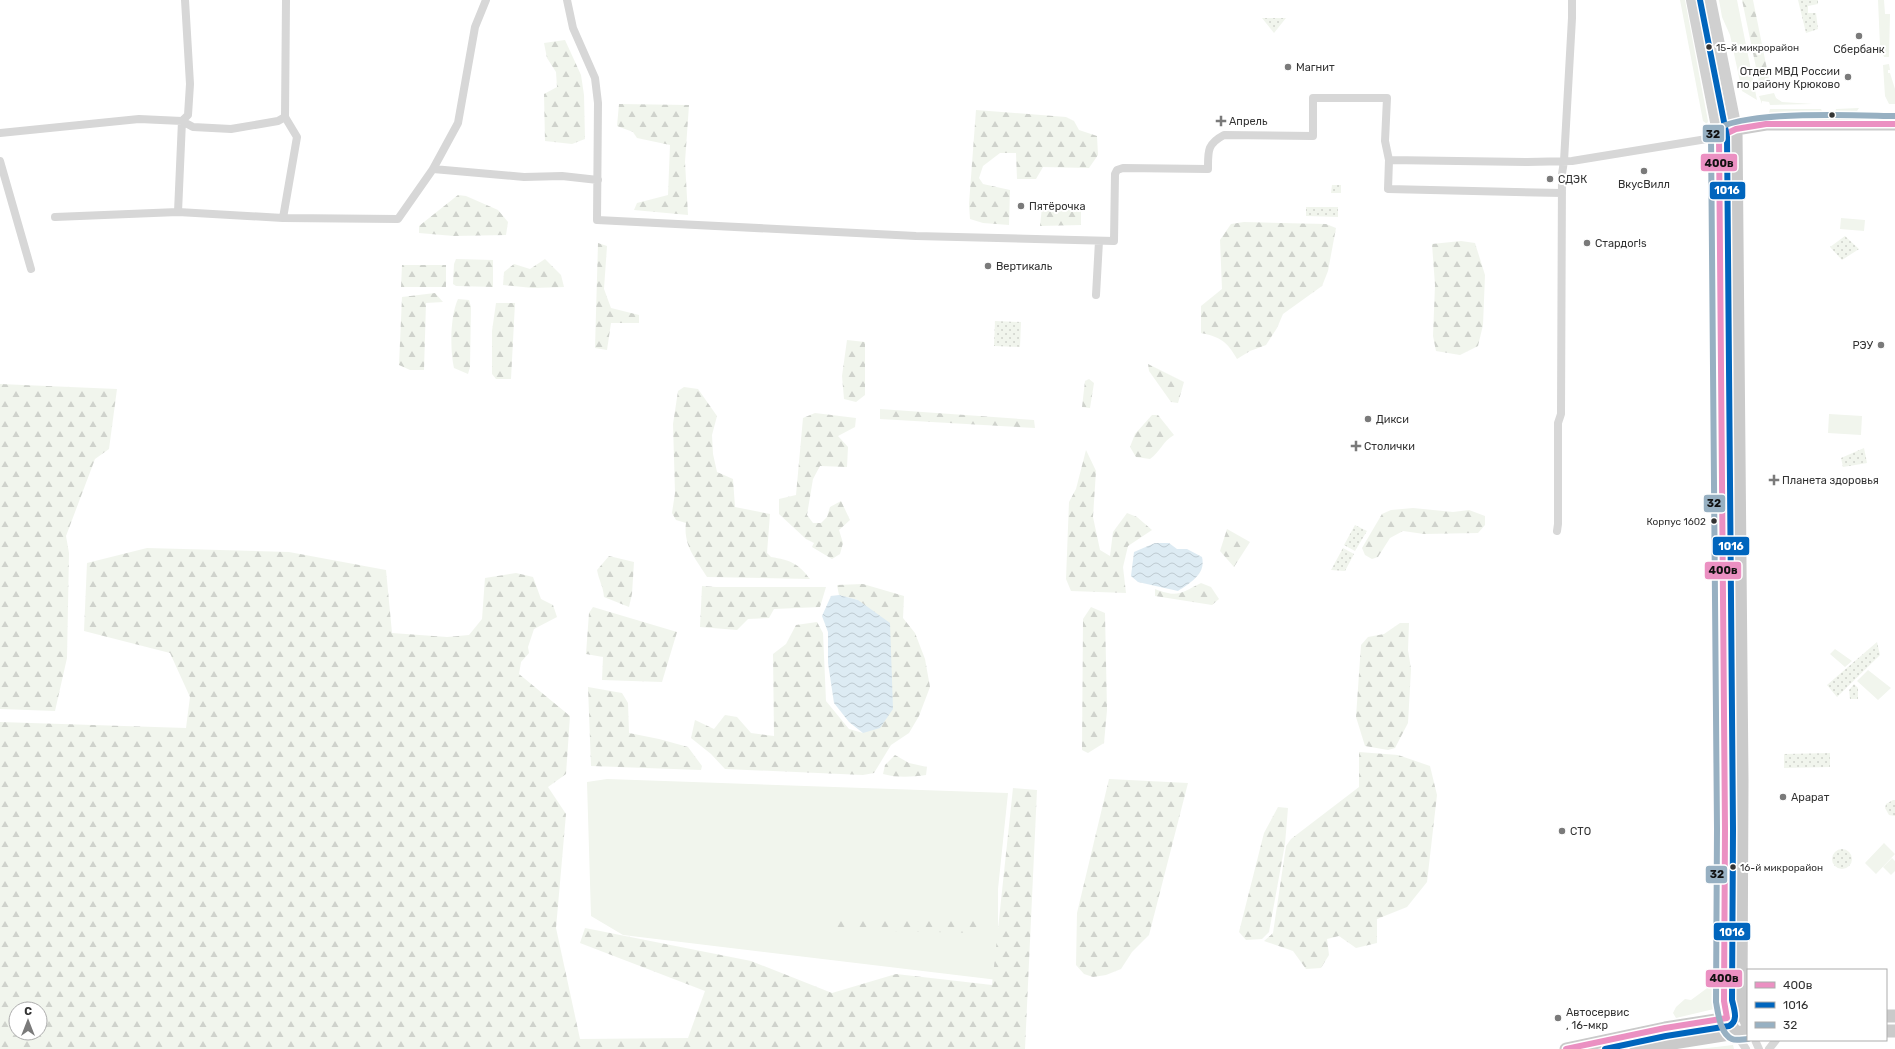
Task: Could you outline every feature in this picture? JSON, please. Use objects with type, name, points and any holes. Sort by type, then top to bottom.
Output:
[{"type":"main road","points":[[1692,0],[1718,136],[1723,558],[1724,1001],[1727,1018],[1742,1032]]},
{"type":"main road","points":[[1566,1049],[1665,1028],[1727,1018],[1747,1019],[1741,1000],[1742,780],[1736,131],[1710,0]]},
{"type":"main road","points":[[1718,136],[1766,124],[1895,124]]},
{"type":"main road","points":[[1736,131],[1895,131]]},
{"type":"main road","points":[[1723,558],[1728,555],[1740,558]]},
{"type":"main road","points":[[1723,625],[1734,627],[1740,624]]},
{"type":"main road","points":[[1636,1049],[1742,1032]]},
{"type":"street","points":[[178,212],[182,121],[188,115],[190,84],[185,0]]},
{"type":"street","points":[[283,218],[297,137],[286,117],[286,0]]},
{"type":"street","points":[[55,218],[178,212],[283,218],[398,220],[433,169],[458,123],[475,27],[486,0]]},
{"type":"street","points":[[567,0],[573,28],[595,78],[598,103],[598,180],[596,220],[916,236],[1114,241],[1115,174],[1117,170],[1122,168],[1208,169],[1208,149],[1215,140],[1224,135],[1314,136],[1313,98],[1387,98],[1385,142],[1389,160],[1388,189],[1562,193]]},
{"type":"street","points":[[1557,531],[1558,423],[1561,414],[1562,193],[1572,0]]},
{"type":"street","points":[[0,133],[139,119],[182,121],[193,127],[230,129],[278,121],[286,117]]},
{"type":"street","points":[[1389,160],[1564,162],[1718,136]]},
{"type":"street","points":[[0,162],[31,269]]},
{"type":"street","points":[[433,169],[524,177],[562,176],[598,180]]},
{"type":"street","points":[[1096,295],[1099,241]]},
{"type":"street","points":[[1742,1032],[1746,1049]]},
{"type":"street","points":[[1769,1049],[1775,1041]]},
{"type":"green space","points":[[1680,0],[1685,0],[1708,121],[1707,124],[1703,121]]},
{"type":"green space","points":[[1698,0],[1704,0],[1729,120],[1723,121]]},
{"type":"green space","points":[[1719,0],[1737,0],[1757,100],[1742,91],[1730,35],[1722,17]]},
{"type":"green space","points":[[1742,0],[1753,0],[1769,79],[1759,82]]},
{"type":"green space","points":[[1798,0],[1818,0],[1818,4],[1808,6],[1808,13],[1816,13],[1818,29],[1806,33]]},
{"type":"green space","points":[[1878,0],[1884,0],[1885,14],[1890,14],[1889,57],[1884,57],[1880,46]]},
{"type":"green space","points":[[1262,18],[1286,18],[1274,33]]},
{"type":"green space","points":[[565,40],[581,75],[584,95],[585,139],[572,144],[545,141],[544,94],[557,87],[556,72],[547,58],[544,43]]},
{"type":"green space","points":[[1889,64],[1890,70],[1888,70],[1888,73],[1890,73],[1895,89],[1895,104],[1889,104],[1885,96],[1883,65]]},
{"type":"green space","points":[[1774,93],[1776,98],[1782,102],[1813,104],[1770,105],[1769,102],[1762,101],[1762,104],[1759,96]]},
{"type":"green space","points":[[619,104],[689,105],[685,162],[688,215],[634,210],[637,203],[668,195],[670,145],[637,138],[633,132],[617,126]]},
{"type":"green space","points":[[1859,108],[1857,111],[1835,112],[1836,109]]},
{"type":"green space","points":[[1770,109],[1821,109],[1822,111],[1769,113]]},
{"type":"green space","points":[[976,110],[1066,117],[1074,121],[1079,130],[1097,136],[1098,155],[1089,168],[1043,167],[1036,179],[1017,179],[1016,153],[1000,153],[983,166],[979,178],[983,184],[1010,190],[1009,225],[983,223],[970,219],[969,204]]},
{"type":"green space","points":[[1725,147],[1730,147],[1733,550],[1728,551]]},
{"type":"green space","points":[[1332,185],[1341,185],[1341,193],[1331,193]]},
{"type":"green space","points":[[458,195],[466,196],[498,210],[508,222],[506,235],[454,236],[419,233],[419,226]]},
{"type":"green space","points":[[1042,207],[1081,210],[1081,225],[1040,226]]},
{"type":"green space","points":[[1306,207],[1338,207],[1338,217],[1306,216]]},
{"type":"green space","points":[[1841,218],[1865,220],[1864,231],[1840,229]]},
{"type":"green space","points":[[1244,222],[1326,224],[1336,228],[1328,271],[1322,286],[1283,314],[1277,328],[1266,345],[1250,351],[1237,359],[1230,348],[1218,338],[1201,333],[1201,306],[1222,289],[1220,240],[1231,224]]},
{"type":"green space","points":[[1845,236],[1859,249],[1842,260],[1830,247]]},
{"type":"green space","points":[[1461,241],[1475,243],[1485,275],[1483,325],[1478,346],[1460,355],[1436,351],[1433,336],[1435,285],[1432,244]]},
{"type":"green space","points":[[598,243],[607,246],[604,289],[611,308],[639,315],[639,323],[611,323],[607,350],[595,348]]},
{"type":"green space","points":[[456,259],[493,260],[493,287],[456,286],[453,284],[454,264]]},
{"type":"green space","points":[[545,259],[561,275],[564,287],[533,288],[503,285],[504,272],[514,264],[530,269]]},
{"type":"green space","points":[[402,265],[446,265],[446,287],[401,287]]},
{"type":"green space","points":[[435,293],[443,302],[426,303],[424,370],[410,370],[399,365],[402,297]]},
{"type":"green space","points":[[458,299],[469,300],[471,307],[470,367],[468,374],[454,368],[453,361],[451,343],[452,324],[453,314]]},
{"type":"green space","points":[[496,303],[515,303],[511,379],[496,379],[492,374],[492,331]]},
{"type":"green space","points":[[995,321],[1021,322],[1020,347],[994,346]]},
{"type":"green space","points":[[847,340],[865,342],[865,395],[856,402],[844,399],[842,376]]},
{"type":"green space","points":[[1148,364],[1184,382],[1178,403],[1171,402],[1149,371]]},
{"type":"green space","points":[[1089,379],[1094,383],[1090,408],[1082,407],[1085,381]]},
{"type":"green space","points":[[0,384],[117,389],[109,449],[95,459],[66,536],[69,553],[67,658],[55,711],[0,709]]},
{"type":"green space","points":[[684,387],[698,389],[717,416],[712,435],[713,454],[717,472],[733,479],[735,507],[770,514],[767,553],[771,557],[783,559],[793,563],[802,569],[810,579],[707,577],[688,545],[686,539],[686,523],[676,520],[672,513],[675,493],[673,424],[678,391]]},
{"type":"green space","points":[[880,409],[1034,420],[1035,428],[880,419]]},
{"type":"green space","points":[[815,413],[856,418],[855,427],[838,436],[848,447],[847,467],[820,466],[813,479],[807,515],[813,523],[821,523],[827,517],[830,507],[841,501],[850,520],[839,530],[843,543],[840,554],[832,559],[812,547],[814,543],[806,539],[779,514],[779,499],[796,495],[803,418]]},
{"type":"green space","points":[[1829,414],[1862,416],[1861,435],[1828,433]]},
{"type":"green space","points":[[1152,415],[1158,415],[1174,435],[1150,459],[1136,457],[1130,447],[1135,434]]},
{"type":"green space","points":[[1864,448],[1867,463],[1843,467],[1841,458]]},
{"type":"green space","points":[[1086,450],[1096,471],[1093,517],[1100,550],[1110,556],[1113,532],[1127,513],[1137,517],[1152,530],[1128,546],[1123,567],[1126,593],[1071,591],[1066,579],[1069,502],[1076,489]]},
{"type":"green space","points":[[1413,508],[1453,512],[1469,510],[1485,516],[1485,525],[1478,533],[1424,534],[1403,531],[1390,538],[1378,557],[1372,559],[1365,555],[1362,548],[1382,514],[1391,510]]},
{"type":"green space","points":[[1355,525],[1367,531],[1355,551],[1344,545]]},
{"type":"green space","points":[[1227,529],[1250,542],[1234,567],[1220,551]]},
{"type":"green space","points":[[147,548],[289,552],[386,570],[392,633],[447,637],[469,635],[482,619],[485,578],[516,573],[533,577],[541,599],[553,605],[557,617],[534,629],[528,647],[529,653],[521,662],[519,674],[570,716],[566,774],[548,787],[566,814],[556,928],[580,1039],[688,1038],[705,991],[580,943],[585,928],[751,961],[832,993],[896,974],[992,985],[1013,788],[1037,790],[1025,1049],[0,1049],[0,722],[186,728],[190,697],[170,653],[84,631],[87,563]]},
{"type":"green space","points":[[1343,548],[1354,554],[1345,571],[1331,570]]},
{"type":"green space","points":[[609,556],[634,562],[632,594],[629,607],[604,597],[597,570]]},
{"type":"green space","points":[[1730,560],[1732,562],[1732,624],[1729,624]]},
{"type":"green space","points":[[1201,583],[1211,587],[1219,599],[1212,605],[1155,596],[1155,589],[1174,594],[1184,592]]},
{"type":"green space","points":[[863,584],[904,596],[903,618],[915,633],[925,659],[930,687],[919,716],[909,733],[891,745],[874,773],[863,775],[725,769],[711,754],[691,738],[695,720],[714,729],[725,715],[737,717],[751,733],[774,736],[773,654],[786,644],[796,625],[817,622],[823,633],[826,701],[849,729],[863,733],[858,600],[839,595],[837,585]]},
{"type":"green space","points":[[702,586],[826,587],[820,607],[774,609],[769,618],[748,619],[737,630],[700,627]]},
{"type":"green space","points":[[593,607],[677,632],[662,682],[602,680],[603,657],[586,654],[589,613]]},
{"type":"green space","points":[[1091,607],[1105,613],[1107,710],[1104,743],[1088,753],[1082,750],[1083,619]]},
{"type":"green space","points":[[1400,623],[1409,623],[1408,650],[1411,669],[1408,723],[1395,748],[1388,750],[1365,746],[1356,717],[1361,645],[1368,637],[1384,634]]},
{"type":"green space","points":[[1729,631],[1733,631],[1736,1004],[1734,1006],[1731,1004]]},
{"type":"green space","points":[[1877,642],[1880,655],[1837,697],[1827,685]]},
{"type":"green space","points":[[1835,649],[1852,661],[1845,667],[1830,654]]},
{"type":"green space","points":[[1868,670],[1891,688],[1878,700],[1857,681]]},
{"type":"green space","points":[[1854,684],[1858,688],[1858,699],[1850,699],[1849,690]]},
{"type":"green space","points":[[588,687],[622,693],[628,703],[629,733],[688,747],[702,766],[701,770],[591,766]]},
{"type":"green space","points":[[1359,752],[1398,755],[1430,766],[1437,795],[1427,882],[1407,907],[1377,919],[1377,943],[1356,948],[1339,936],[1327,939],[1329,955],[1321,968],[1306,969],[1293,951],[1264,941],[1273,933],[1286,846],[1291,839],[1359,787]]},
{"type":"green space","points":[[1830,753],[1830,767],[1784,768],[1784,754]]},
{"type":"green space","points":[[895,755],[909,763],[927,767],[926,775],[904,777],[883,774],[885,765]]},
{"type":"green space","points":[[607,779],[1008,793],[998,889],[998,980],[623,935],[591,916],[587,782]]},
{"type":"green space","points":[[1109,779],[1188,783],[1149,935],[1132,952],[1121,969],[1106,975],[1093,977],[1084,974],[1076,965],[1077,913]]},
{"type":"green space","points":[[1895,800],[1895,816],[1889,815],[1885,808],[1886,804]]},
{"type":"green space","points":[[1278,807],[1288,808],[1285,844],[1269,932],[1262,939],[1246,940],[1239,932],[1264,833]]},
{"type":"green space","points":[[1884,843],[1895,854],[1876,874],[1865,863]]},
{"type":"green space","points":[[1842,849],[1849,852],[1852,859],[1849,866],[1842,869],[1835,866],[1832,859],[1835,852]]},
{"type":"green space","points":[[1892,858],[1895,861],[1895,871],[1891,875],[1883,867]]},
{"type":"green space","points":[[981,920],[981,933],[835,930],[837,921]]},
{"type":"green space","points":[[1715,975],[1717,979],[1714,1009],[1676,1018],[1673,1013],[1676,1007],[1685,999],[1691,1000],[1710,986],[1712,976]]},
{"type":"green space","points":[[1733,1045],[1734,1049],[1699,1049]]},
{"type":"water","points":[[1155,543],[1169,543],[1177,549],[1187,549],[1202,557],[1203,563],[1200,573],[1178,591],[1138,582],[1131,576],[1134,552]]},
{"type":"water","points":[[839,595],[858,600],[890,623],[893,709],[880,728],[863,733],[849,722],[834,703],[828,663],[828,632],[822,616],[831,596]]},
{"type":"transit line","name":"1016","points":[[1605,1049],[1666,1036],[1729,1026],[1735,1018],[1732,1000],[1733,829],[1727,137],[1700,0]]},
{"type":"transit line","name":"32","points":[[1747,1039],[1735,1040],[1725,1033],[1720,1022],[1716,1002],[1717,829],[1711,136],[1721,127],[1740,121],[1766,117],[1827,115],[1895,116]]},
{"type":"transit line","name":"400в","points":[[1566,1049],[1665,1028],[1727,1018],[1724,1001],[1725,829],[1719,137],[1736,129],[1766,124],[1895,124]]},
{"type":"place","name":"Сбербанк","points":[[1859,36]]},
{"type":"place","name":"15-й микрорайон","points":[[1709,47]]},
{"type":"place","name":"Магнит","points":[[1288,67]]},
{"type":"place","name":"Отдел МВД России по району Крюково","points":[[1848,77]]},
{"type":"place","name":"Апрель","points":[[1221,121]]},
{"type":"place","name":"ВкусВилл","points":[[1644,171]]},
{"type":"place","name":"СДЭК","points":[[1550,179]]},
{"type":"place","name":"Пятёрочка","points":[[1021,206]]},
{"type":"place","name":"Стардог!s","points":[[1587,243]]},
{"type":"place","name":"Вертикаль","points":[[988,266]]},
{"type":"place","name":"РЭУ","points":[[1881,345]]},
{"type":"place","name":"Дикси","points":[[1368,419]]},
{"type":"place","name":"Столички","points":[[1356,446]]},
{"type":"place","name":"Планета здоровья","points":[[1774,480]]},
{"type":"place","name":"Корпус 1602","points":[[1714,521]]},
{"type":"place","name":"Арарат","points":[[1783,797]]},
{"type":"place","name":"СТО","points":[[1562,831]]},
{"type":"place","name":"16-й микрорайон","points":[[1733,867]]},
{"type":"place","name":"Автосервис , 16-мкр","points":[[1558,1018]]}]
